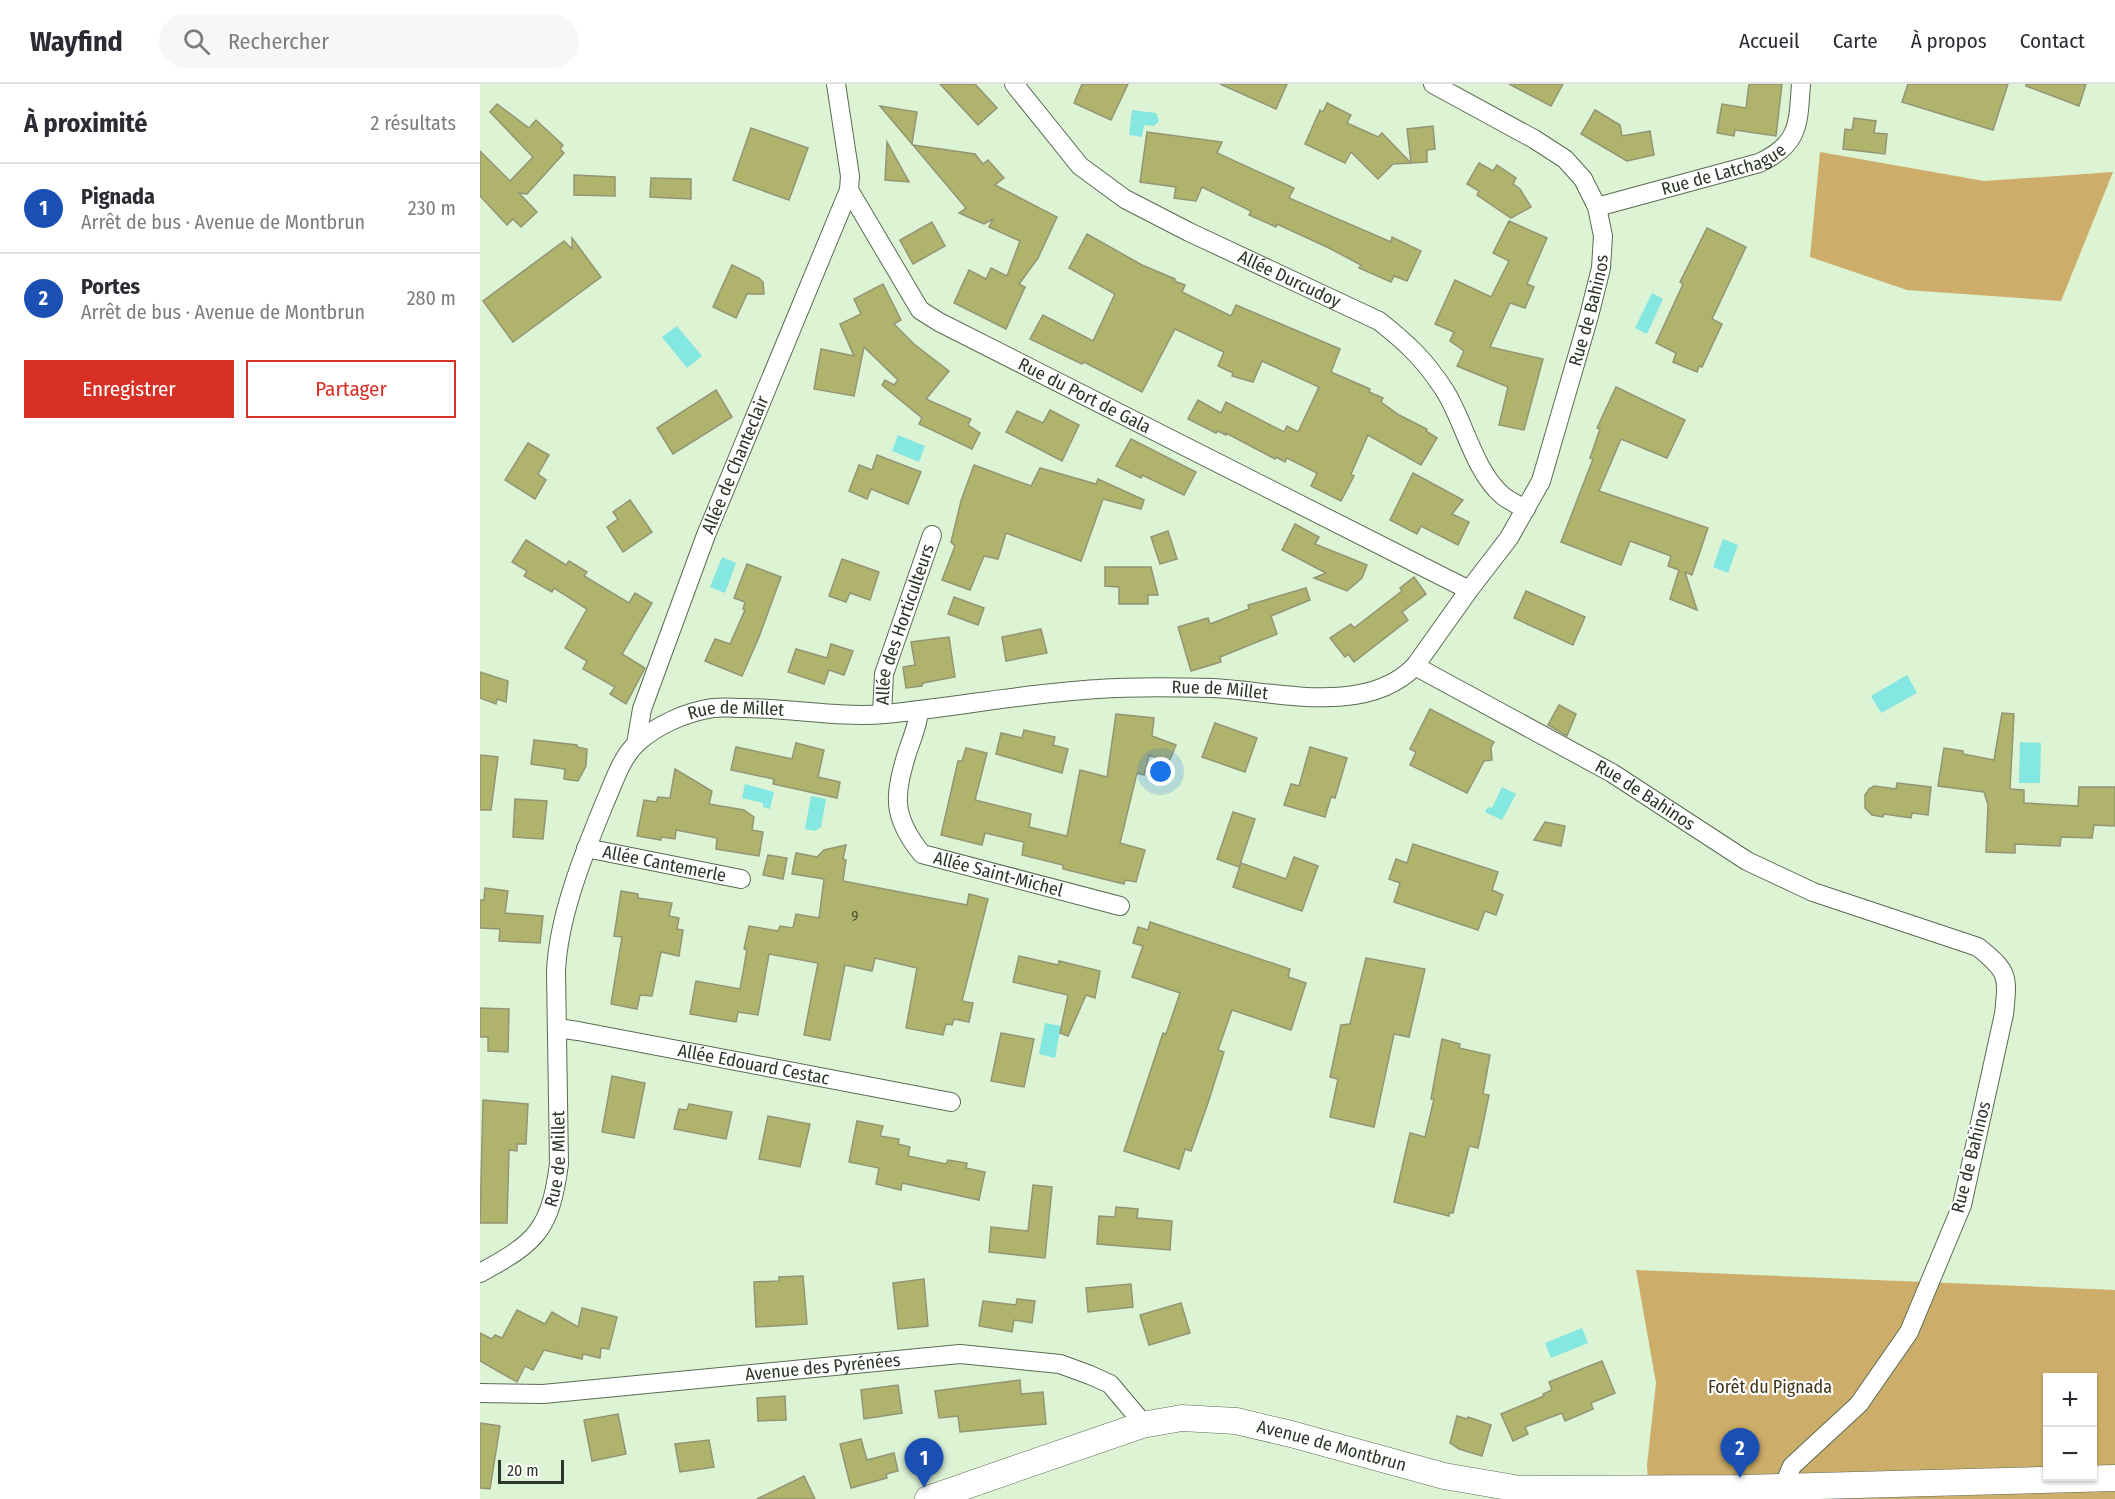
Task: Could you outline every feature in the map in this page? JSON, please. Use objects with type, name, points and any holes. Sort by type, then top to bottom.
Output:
[{"type":"street","name":"Rue du Port de Gala","points":[[836,84],[850,176],[849,190],[920,310],[960,333],[1468,590]]},
{"type":"street","name":"Allée Durcudoy","points":[[1014,84],[1080,166],[1125,199],[1189,232],[1379,321],[1404,340],[1421,356],[1446,393],[1481,468],[1502,495],[1526,509]]},
{"type":"street","name":"Rue de Bahinos","points":[[1433,84],[1534,139],[1565,159],[1583,179],[1597,207],[1603,236],[1601,268],[1589,316],[1541,481],[1509,538],[1468,590],[1414,666],[1612,773],[1747,861],[1813,892],[1978,947],[2000,965],[2007,984],[2004,1014],[1962,1205],[1909,1332],[1859,1404],[1792,1466],[1783,1487]]},
{"type":"street","name":"Rue de Latchague","points":[[1597,207],[1759,163],[1772,157],[1788,143],[1798,126],[1801,84]]},
{"type":"street","name":"Allée de Chanteclair","points":[[636,744],[642,709],[705,535],[849,190]]},
{"type":"street","name":"Allée des Horticulteurs","points":[[882,714],[884,674],[932,535]]},
{"type":"street","name":"Rue de Millet","points":[[480,1273],[512,1256],[534,1238],[547,1217],[555,1191],[559,1164],[556,956],[562,925],[586,848],[621,765],[636,744],[654,731],[679,717],[713,708],[882,714],[1100,688],[1189,687],[1346,697],[1391,682],[1408,673],[1414,666]]},
{"type":"street","name":"Allée Saint-Michel","points":[[919,710],[918,724],[908,750],[896,802],[908,837],[922,854],[1120,906]]},
{"type":"street","name":"Allée Cantemerle","points":[[586,848],[741,879]]},
{"type":"street","name":"Allée Edouard Cestac","points":[[557,1028],[951,1102]]},
{"type":"street","name":"Avenue des Pyrénées","points":[[480,1393],[543,1394],[960,1354],[1060,1364],[1090,1375],[1110,1384],[1142,1425]]},
{"type":"street","name":"Avenue de Montbrun","points":[[928,1499],[1142,1425],[1182,1418],[1236,1421],[1333,1445],[1408,1467],[1480,1483],[1520,1489],[1627,1494],[1745,1488],[2115,1478]]},
{"type":"green space","points":[[1820,152],[1984,181],[2113,172],[2061,301],[1907,290],[1810,257]]},
{"type":"green space","name":"Forêt du Pignada","points":[[1636,1270],[2115,1290],[2115,1499],[1649,1499],[1647,1465],[1656,1383]]},
{"type":"water","points":[[1132,110],[1156,113],[1159,121],[1154,126],[1144,125],[1142,137],[1129,135]]},
{"type":"water","points":[[1652,293],[1663,299],[1647,334],[1635,328]]},
{"type":"water","points":[[677,326],[702,356],[687,368],[662,337]]},
{"type":"water","points":[[898,435],[925,446],[919,462],[892,451]]},
{"type":"water","points":[[1723,539],[1738,545],[1728,573],[1713,567]]},
{"type":"water","points":[[722,557],[736,563],[725,593],[710,587]]},
{"type":"water","points":[[1907,675],[1917,693],[1881,713],[1871,696]]},
{"type":"water","points":[[2020,742],[2041,743],[2040,783],[2019,783]]},
{"type":"water","points":[[745,784],[774,792],[770,809],[763,807],[763,803],[742,798]]},
{"type":"water","points":[[1502,787],[1516,794],[1502,820],[1485,812],[1488,807],[1492,808]]},
{"type":"water","points":[[811,796],[826,799],[821,827],[815,831],[805,829]]},
{"type":"water","points":[[1045,1023],[1061,1026],[1055,1058],[1039,1054]]},
{"type":"water","points":[[1582,1328],[1588,1343],[1551,1358],[1545,1343]]},
{"type":"building","points":[[940,84],[975,84],[997,108],[978,125]]},
{"type":"building","points":[[1082,84],[1128,84],[1111,120],[1074,103]]},
{"type":"building","points":[[1220,84],[1287,84],[1276,109]]},
{"type":"building","points":[[1509,84],[1563,84],[1551,106]]},
{"type":"building","points":[[1749,84],[1782,84],[1776,136],[1735,130],[1734,136],[1717,133],[1722,104],[1746,108]]},
{"type":"building","points":[[1908,84],[2008,84],[1993,130],[1902,102]]},
{"type":"building","points":[[2026,84],[2086,84],[2079,106],[2026,86]]},
{"type":"building","points":[[1327,103],[1351,115],[1347,123],[1378,137],[1382,133],[1411,163],[1393,164],[1378,179],[1351,152],[1345,163],[1305,144],[1320,110],[1323,112]]},
{"type":"building","points":[[497,104],[529,128],[536,120],[563,145],[560,149],[564,153],[527,194],[519,193],[537,212],[521,227],[513,219],[507,225],[480,196],[480,151],[510,181],[533,157],[490,112]]},
{"type":"building","points":[[880,106],[917,112],[912,144]]},
{"type":"building","points":[[1595,110],[1620,125],[1622,136],[1650,131],[1654,155],[1627,161],[1581,134]]},
{"type":"building","points":[[1854,118],[1876,121],[1874,133],[1887,134],[1885,154],[1843,149],[1845,129],[1852,130]]},
{"type":"building","points":[[1433,126],[1435,149],[1427,150],[1427,162],[1411,163],[1407,129]]},
{"type":"building","points":[[751,128],[808,148],[789,200],[733,180]]},
{"type":"building","points":[[1147,132],[1222,142],[1217,153],[1294,188],[1289,198],[1391,242],[1392,237],[1421,251],[1407,281],[1394,276],[1391,282],[1359,268],[1361,265],[1329,248],[1277,224],[1276,227],[1249,215],[1251,211],[1202,187],[1196,201],[1174,198],[1176,187],[1140,182]]},
{"type":"building","points":[[887,142],[909,182],[885,180]]},
{"type":"building","points":[[913,145],[975,154],[983,164],[988,160],[1004,178],[995,185],[1057,217],[1038,258],[1019,284],[1025,287],[1006,329],[954,303],[969,270],[986,279],[991,268],[1007,276],[1020,241],[989,227],[993,219],[984,224],[959,213],[966,208]]},
{"type":"building","points":[[1479,163],[1493,171],[1497,165],[1516,178],[1513,184],[1520,189],[1531,207],[1511,218],[1477,195],[1479,191],[1467,184]]},
{"type":"building","points":[[574,175],[615,177],[615,196],[574,195]]},
{"type":"building","points":[[651,178],[691,179],[691,199],[650,197]]},
{"type":"building","points":[[1509,221],[1547,238],[1527,284],[1534,287],[1525,308],[1510,303],[1490,347],[1543,359],[1524,430],[1499,425],[1508,387],[1457,366],[1464,351],[1450,341],[1454,332],[1435,324],[1455,280],[1491,297],[1509,261],[1493,253]]},
{"type":"building","points":[[932,222],[945,246],[913,264],[900,240]]},
{"type":"building","points":[[1707,228],[1746,247],[1712,319],[1722,324],[1702,367],[1699,366],[1697,372],[1673,362],[1676,353],[1656,343],[1683,284],[1680,282]]},
{"type":"building","points":[[1087,234],[1142,265],[1175,279],[1174,281],[1185,285],[1182,292],[1231,316],[1236,305],[1340,349],[1331,372],[1370,389],[1369,392],[1383,398],[1381,402],[1399,415],[1427,429],[1426,431],[1437,438],[1421,465],[1368,435],[1351,474],[1354,476],[1341,501],[1311,486],[1317,473],[1287,458],[1285,462],[1276,457],[1275,459],[1226,433],[1226,435],[1218,431],[1216,433],[1188,419],[1198,400],[1221,413],[1226,402],[1284,432],[1287,426],[1298,432],[1319,387],[1262,361],[1253,382],[1232,376],[1233,373],[1218,366],[1224,352],[1175,329],[1142,392],[1084,362],[1082,364],[1030,339],[1043,315],[1093,341],[1115,294],[1069,268]]},
{"type":"building","points":[[572,238],[601,277],[513,342],[483,301],[564,241],[572,249]]},
{"type":"building","points":[[732,265],[759,278],[763,282],[764,294],[747,294],[736,318],[713,307]]},
{"type":"building","points":[[883,284],[901,320],[894,324],[914,344],[949,371],[926,399],[971,419],[968,425],[980,433],[972,449],[919,424],[922,418],[882,385],[885,380],[894,385],[898,380],[864,347],[854,396],[814,389],[821,349],[854,356],[840,324],[861,314],[854,299]]},
{"type":"building","points":[[1616,387],[1685,420],[1667,458],[1621,439],[1599,491],[1708,528],[1692,575],[1685,572],[1697,610],[1670,599],[1679,570],[1668,566],[1671,556],[1630,541],[1621,565],[1561,542],[1593,459],[1590,458],[1600,429],[1597,428]]},
{"type":"building","points":[[716,390],[732,417],[673,454],[657,428]]},
{"type":"building","points":[[1050,410],[1079,425],[1062,461],[1006,432],[1017,411],[1043,423]]},
{"type":"building","points":[[1131,439],[1196,472],[1184,495],[1142,475],[1141,478],[1116,466]]},
{"type":"building","points":[[528,443],[549,455],[538,474],[546,480],[535,499],[505,480]]},
{"type":"building","points":[[877,455],[921,472],[908,504],[871,489],[867,499],[849,491],[859,465],[872,470]]},
{"type":"building","points":[[974,465],[1031,486],[1040,468],[1096,484],[1098,479],[1144,500],[1141,509],[1103,499],[1081,561],[1006,533],[998,559],[984,556],[970,590],[942,580],[955,546],[951,542],[961,501]]},
{"type":"building","points":[[1413,473],[1463,500],[1452,514],[1469,522],[1458,545],[1421,526],[1417,534],[1390,520]]},
{"type":"building","points":[[630,500],[652,532],[623,552],[607,527],[618,519],[613,512]]},
{"type":"building","points":[[1295,524],[1319,537],[1315,544],[1367,565],[1362,578],[1347,591],[1314,578],[1326,573],[1282,550]]},
{"type":"building","points":[[1168,531],[1177,559],[1160,564],[1151,537]]},
{"type":"building","points":[[526,540],[566,565],[569,561],[587,572],[584,576],[629,603],[635,593],[652,603],[622,654],[645,668],[626,704],[610,694],[615,687],[583,669],[587,661],[565,648],[587,609],[554,588],[552,592],[524,576],[527,571],[512,562]]},
{"type":"building","points":[[842,559],[879,572],[870,600],[850,593],[846,602],[829,596]]},
{"type":"building","points":[[747,564],[781,577],[742,676],[705,661],[715,639],[730,644],[745,610],[743,609],[745,602],[734,598]]},
{"type":"building","points":[[1105,567],[1151,567],[1158,595],[1148,595],[1148,604],[1119,604],[1119,587],[1105,586]]},
{"type":"building","points":[[1414,577],[1426,594],[1402,612],[1408,620],[1354,662],[1348,654],[1345,657],[1330,638],[1351,624],[1354,628],[1402,591],[1400,588]]},
{"type":"building","points":[[1306,588],[1310,600],[1271,616],[1277,634],[1220,657],[1221,662],[1191,671],[1178,627],[1208,618],[1210,624],[1249,609],[1248,605]]},
{"type":"building","points":[[1526,591],[1585,617],[1573,645],[1514,618]]},
{"type":"building","points":[[954,597],[984,608],[978,625],[948,614]]},
{"type":"building","points":[[1041,629],[1047,653],[1006,661],[1002,637]]},
{"type":"building","points":[[949,637],[955,677],[906,688],[903,667],[915,665],[911,642]]},
{"type":"building","points":[[831,644],[853,651],[844,675],[829,670],[824,684],[788,672],[796,649],[827,658]]},
{"type":"building","points":[[480,672],[508,681],[506,702],[497,699],[496,704],[480,698]]},
{"type":"building","points":[[1559,705],[1576,714],[1567,736],[1548,725]]},
{"type":"building","points":[[1430,709],[1494,742],[1491,747],[1492,760],[1484,761],[1467,793],[1410,765],[1416,752],[1410,749]]},
{"type":"building","points":[[2002,713],[2014,714],[2010,789],[2024,790],[2024,803],[2078,806],[2079,787],[2115,787],[2115,826],[2094,825],[2092,838],[2061,837],[2060,846],[2015,844],[2015,853],[1986,852],[1988,805],[1984,792],[1938,786],[1944,748],[1994,760]]},
{"type":"building","points":[[1116,714],[1154,718],[1152,736],[1176,745],[1169,762],[1149,755],[1144,775],[1137,773],[1120,843],[1145,850],[1136,882],[1125,880],[1124,884],[1063,869],[1063,865],[1022,855],[1024,842],[985,833],[982,845],[941,835],[958,761],[962,761],[966,748],[987,753],[975,800],[1031,814],[1029,827],[1067,836],[1080,770],[1107,777]]},
{"type":"building","points":[[1215,723],[1257,738],[1245,772],[1202,757]]},
{"type":"building","points":[[1024,730],[1055,737],[1053,745],[1068,749],[1062,773],[996,754],[1001,733],[1022,738]]},
{"type":"building","points":[[534,740],[577,745],[577,747],[587,749],[586,766],[578,781],[564,779],[565,769],[531,764]]},
{"type":"building","points":[[796,743],[824,750],[818,777],[840,782],[837,798],[773,784],[774,779],[731,770],[736,747],[792,759]]},
{"type":"building","points":[[1310,747],[1347,758],[1335,798],[1331,797],[1325,817],[1284,805],[1291,784],[1299,786]]},
{"type":"building","points":[[480,755],[498,757],[491,810],[480,810]]},
{"type":"building","points":[[675,769],[712,791],[709,804],[744,810],[754,817],[752,830],[763,832],[759,856],[716,849],[717,838],[676,830],[675,839],[661,837],[661,840],[637,836],[644,800],[656,802],[658,797],[670,798]]},
{"type":"building","points":[[1897,783],[1931,787],[1928,815],[1912,813],[1911,818],[1884,814],[1883,817],[1872,815],[1865,808],[1865,795],[1869,789],[1874,786],[1896,789]]},
{"type":"building","points":[[515,799],[547,801],[543,839],[513,837]]},
{"type":"building","points":[[1233,812],[1255,819],[1239,867],[1217,859]]},
{"type":"building","points":[[1545,822],[1565,826],[1561,846],[1534,840]]},
{"type":"building","points":[[1413,844],[1498,872],[1492,890],[1503,895],[1496,915],[1485,911],[1478,930],[1394,902],[1400,883],[1389,879],[1396,859],[1407,863]]},
{"type":"building","points":[[846,845],[843,859],[846,860],[843,881],[967,905],[969,894],[988,899],[962,1001],[973,1003],[969,1022],[954,1019],[952,1025],[946,1024],[943,1035],[906,1028],[917,968],[875,958],[872,971],[845,965],[830,1040],[804,1035],[818,963],[769,954],[758,1015],[738,1012],[736,1022],[690,1014],[696,981],[740,989],[749,926],[778,931],[780,926],[793,928],[796,914],[819,918],[824,879],[792,874],[796,853],[817,857],[824,850]]},
{"type":"building","points":[[768,855],[787,858],[783,879],[763,875]]},
{"type":"building","points":[[1294,857],[1318,866],[1302,911],[1233,887],[1241,863],[1286,879]]},
{"type":"building","points":[[485,888],[508,891],[505,913],[543,916],[540,943],[499,941],[500,929],[480,928],[480,900],[484,900]]},
{"type":"building","points":[[621,891],[638,894],[638,898],[672,903],[669,916],[679,918],[677,929],[683,930],[679,956],[661,952],[652,996],[640,995],[637,1009],[611,1004],[622,937],[614,936]]},
{"type":"building","points":[[1150,922],[1290,969],[1288,977],[1306,983],[1291,1030],[1232,1010],[1218,1050],[1224,1052],[1208,1103],[1191,1151],[1185,1149],[1179,1169],[1124,1151],[1163,1033],[1166,1034],[1180,993],[1132,977],[1143,946],[1133,943],[1138,927],[1148,930]]},
{"type":"building","points":[[1019,956],[1058,965],[1059,961],[1100,971],[1095,998],[1086,995],[1068,1036],[1060,1033],[1068,995],[1013,982]]},
{"type":"building","points":[[1366,958],[1425,969],[1409,1037],[1394,1034],[1374,1127],[1330,1117],[1338,1079],[1330,1077],[1341,1025],[1350,1024]]},
{"type":"building","points":[[480,1008],[509,1009],[508,1052],[488,1051],[488,1037],[480,1037]]},
{"type":"building","points":[[1001,1033],[1034,1039],[1024,1087],[991,1081]]},
{"type":"building","points":[[1442,1039],[1460,1044],[1459,1048],[1490,1055],[1483,1094],[1489,1095],[1478,1148],[1469,1147],[1453,1213],[1449,1213],[1449,1216],[1394,1202],[1410,1133],[1425,1137],[1434,1099],[1431,1099]]},
{"type":"building","points":[[612,1076],[645,1083],[634,1138],[602,1132]]},
{"type":"building","points":[[483,1100],[528,1104],[526,1144],[517,1144],[517,1151],[509,1150],[507,1223],[480,1223]]},
{"type":"building","points":[[689,1104],[732,1112],[726,1139],[674,1129],[679,1109],[687,1110]]},
{"type":"building","points":[[768,1116],[810,1124],[800,1167],[759,1159]]},
{"type":"building","points":[[857,1121],[883,1126],[880,1136],[899,1139],[898,1144],[910,1147],[908,1156],[946,1164],[948,1160],[967,1163],[966,1168],[985,1172],[979,1200],[902,1183],[901,1190],[876,1184],[879,1168],[849,1162]]},
{"type":"building","points":[[1033,1185],[1052,1187],[1045,1258],[989,1252],[991,1227],[1028,1231]]},
{"type":"building","points":[[1116,1207],[1138,1209],[1137,1218],[1172,1221],[1170,1250],[1097,1244],[1099,1216],[1115,1217]]},
{"type":"building","points":[[803,1276],[807,1324],[756,1327],[754,1282],[779,1281],[779,1277]]},
{"type":"building","points":[[924,1279],[928,1326],[898,1329],[893,1283]]},
{"type":"building","points":[[1131,1284],[1133,1307],[1088,1312],[1086,1288]]},
{"type":"building","points":[[1017,1299],[1035,1301],[1032,1323],[1014,1320],[1012,1332],[979,1326],[983,1301],[1016,1305]]},
{"type":"building","points":[[1181,1303],[1190,1333],[1149,1345],[1140,1315]]},
{"type":"building","points":[[582,1308],[617,1317],[609,1349],[601,1348],[600,1358],[583,1354],[582,1359],[544,1350],[533,1370],[525,1366],[517,1382],[480,1361],[480,1333],[492,1339],[495,1335],[502,1338],[517,1310],[545,1324],[552,1312],[578,1327]]},
{"type":"building","points":[[1602,1361],[1615,1393],[1591,1403],[1593,1409],[1565,1421],[1562,1413],[1525,1427],[1528,1434],[1513,1441],[1501,1414],[1544,1396],[1543,1394],[1552,1390],[1549,1382]]},
{"type":"building","points":[[1020,1380],[1021,1394],[1043,1392],[1046,1424],[960,1432],[958,1416],[939,1418],[935,1391]]},
{"type":"building","points":[[898,1385],[902,1413],[864,1419],[861,1390]]},
{"type":"building","points":[[785,1396],[786,1420],[758,1421],[757,1398]]},
{"type":"building","points":[[618,1414],[626,1454],[592,1461],[584,1420]]},
{"type":"building","points":[[1457,1416],[1467,1419],[1468,1417],[1491,1425],[1482,1456],[1459,1449],[1450,1443]]},
{"type":"building","points":[[480,1423],[500,1426],[490,1489],[480,1488]]},
{"type":"building","points":[[861,1439],[867,1460],[894,1453],[898,1471],[886,1474],[887,1478],[851,1488],[840,1444]]},
{"type":"building","points":[[709,1440],[714,1467],[680,1472],[675,1444]]},
{"type":"building","points":[[804,1476],[815,1499],[757,1499]]},
{"type":"place","name":"Portes","points":[[1740,1478]]},
{"type":"place","name":"Pignada","points":[[924,1488]]}]
